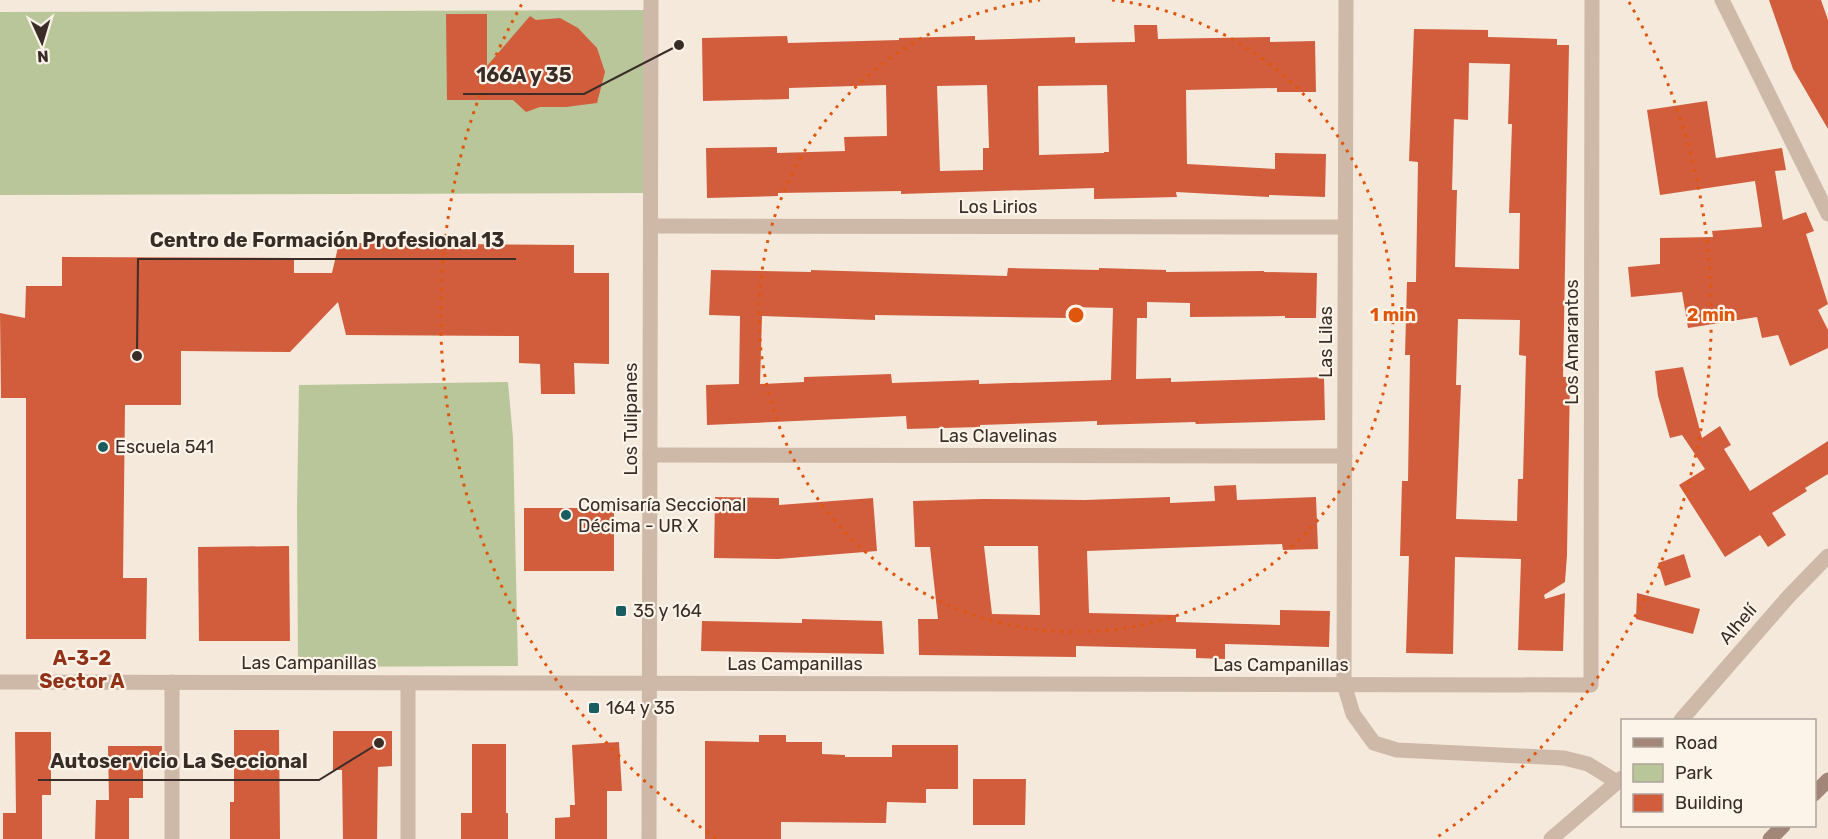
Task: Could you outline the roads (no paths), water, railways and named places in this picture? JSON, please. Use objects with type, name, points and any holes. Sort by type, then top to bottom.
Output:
[{"type":"main road","points":[[1816,793],[1828,780]]},
{"type":"main road","points":[[1770,839],[1781,827]]},
{"type":"street","name":"Los Tulipanes","points":[[650,839],[651,0]]},
{"type":"street","name":"Las Lilas","points":[[1346,0],[1344,684],[1353,714],[1374,743],[1397,750],[1564,758],[1588,764],[1620,780]]},
{"type":"street","name":"Los Amarantos","points":[[1591,685],[1592,0]]},
{"type":"street","points":[[1722,0],[1828,214]]},
{"type":"street","name":"Los Lirios","points":[[651,226],[1345,227]]},
{"type":"street","name":"Las Clavelinas","points":[[650,455],[1345,456]]},
{"type":"street","name":"Alhelí","points":[[1682,719],[1789,596],[1828,556]]},
{"type":"street","name":"Las Campanillas","points":[[0,682],[1591,685]]},
{"type":"street","points":[[172,682],[172,839]]},
{"type":"street","points":[[408,683],[408,839]]},
{"type":"street","points":[[1551,839],[1620,780]]},
{"type":"place","name":"166A y 35","points":[[679,45]]},
{"type":"place","name":"Centro de Formación Profesional 13","points":[[137,356]]},
{"type":"place","name":"Escuela 541","points":[[103,447]]},
{"type":"place","name":"Comisaría Seccional Décima - UR X","points":[[566,515]]},
{"type":"place","name":"35 y 164","points":[[621,611]]},
{"type":"place","name":"164 y 35","points":[[594,708]]},
{"type":"place","name":"Autoservicio La Seccional","points":[[379,743]]},
{"type":"district","name":"A-3-2 Sector A","points":[[82,670]]}]
